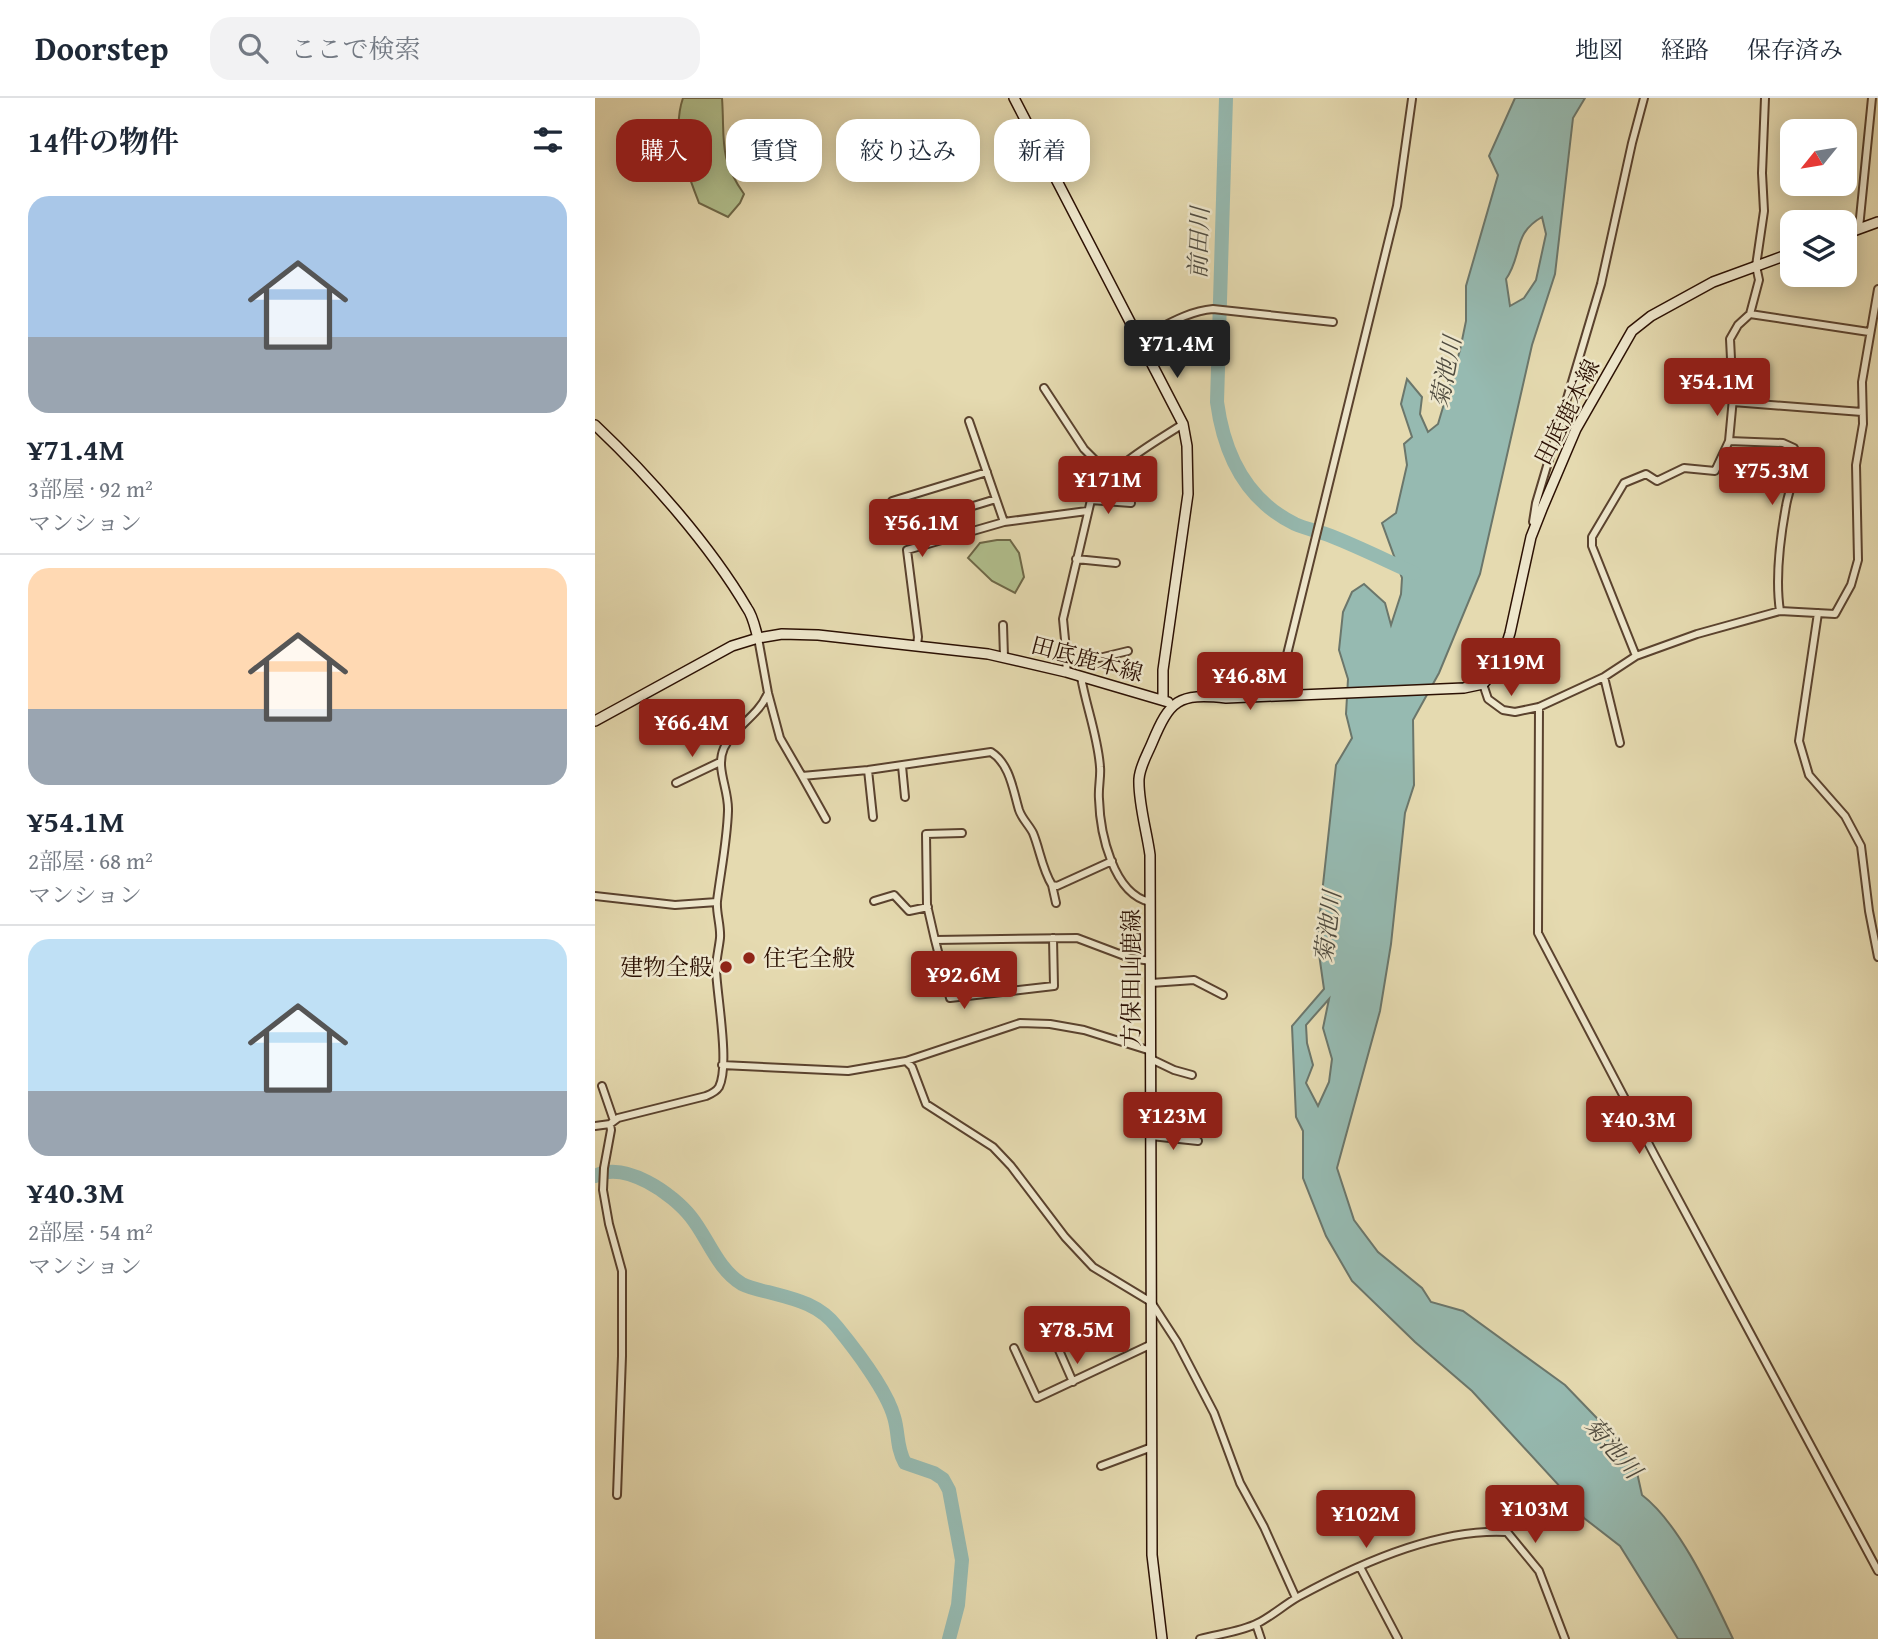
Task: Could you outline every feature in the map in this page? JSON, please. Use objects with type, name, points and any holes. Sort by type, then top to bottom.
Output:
[{"type":"main road","points":[[1014,98],[1183,424],[1187,446],[1188,494],[1163,670],[1163,699]]},
{"type":"main road","points":[[1859,228],[1878,222]]},
{"type":"main road","name":"田底鹿本線","points":[[1483,684],[1493,675],[1504,654],[1531,537],[1577,429],[1632,331],[1651,316],[1713,282],[1780,257]]},
{"type":"main road","points":[[595,425],[636,466],[694,532],[749,610],[758,638]]},
{"type":"main road","name":"田底鹿本線","points":[[595,721],[723,651],[758,638],[782,634],[917,645],[1004,657],[1066,672],[1173,704]]},
{"type":"main road","points":[[1173,704],[1194,696],[1281,696],[1464,688],[1483,684]]},
{"type":"main road","name":"方保田山鹿線","points":[[1162,1639],[1151,1555],[1150,855],[1139,777],[1160,724],[1173,704]]},
{"type":"street","points":[[1531,537],[1536,503],[1601,284],[1644,98]]},
{"type":"street","points":[[1636,656],[1593,546],[1592,537],[1624,483],[1646,474],[1657,481],[1684,468],[1715,471],[1729,441],[1733,402],[1730,339],[1738,325],[1750,314],[1759,280],[1756,266],[1764,211],[1762,173],[1765,98]]},
{"type":"street","points":[[1859,228],[1872,98]]},
{"type":"street","points":[[1281,696],[1281,679],[1397,206],[1412,99]]},
{"type":"street","points":[[1483,684],[1488,699],[1503,710],[1515,712],[1539,707],[1604,677],[1636,656],[1697,634],[1780,611],[1835,614],[1851,585],[1858,560],[1856,465],[1863,424],[1862,382],[1878,289]]},
{"type":"street","points":[[1146,352],[1146,335],[1202,310],[1333,322]]},
{"type":"street","points":[[1750,314],[1869,332]]},
{"type":"street","points":[[1044,388],[1084,449],[1103,468],[1108,478]]},
{"type":"street","points":[[1733,402],[1862,412]]},
{"type":"street","points":[[969,421],[1005,522]]},
{"type":"street","points":[[1066,672],[1063,619],[1091,500],[1101,484],[1146,446],[1183,424]]},
{"type":"street","points":[[1729,441],[1783,443],[1794,447],[1798,457],[1786,506],[1778,579],[1780,611]]},
{"type":"street","points":[[892,501],[987,472]]},
{"type":"street","points":[[973,506],[996,499]]},
{"type":"street","points":[[1091,500],[1131,503]]},
{"type":"street","points":[[917,645],[907,550],[1005,522],[1087,510]]},
{"type":"street","points":[[1076,559],[1116,563]]},
{"type":"street","points":[[1818,613],[1799,741],[1809,775],[1845,816],[1861,846],[1878,957]]},
{"type":"street","points":[[1003,625],[1004,657]]},
{"type":"street","points":[[758,638],[780,738],[826,820]]},
{"type":"street","points":[[1067,660],[1099,658],[1128,651]]},
{"type":"street","points":[[1081,677],[1100,766],[1100,819],[1112,861],[1122,884],[1132,895],[1150,902]]},
{"type":"street","points":[[1604,677],[1620,743]]},
{"type":"street","points":[[595,1126],[713,1093],[720,1084],[722,1065],[716,968],[720,935],[717,902],[725,857],[729,809],[728,792],[720,762],[725,746],[762,705],[768,693]]},
{"type":"street","points":[[1539,707],[1538,933],[1878,1571]]},
{"type":"street","points":[[802,776],[902,766],[991,752],[999,757],[1015,792],[1020,813],[1032,832],[1056,903]]},
{"type":"street","points":[[676,783],[720,762]]},
{"type":"street","points":[[902,766],[905,797]]},
{"type":"street","points":[[868,770],[873,817]]},
{"type":"street","points":[[962,832],[926,834],[928,907],[950,998],[1054,986],[1053,939]]},
{"type":"street","points":[[1052,885],[1057,886],[1112,861]]},
{"type":"street","points":[[874,901],[894,895],[909,911],[928,907]]},
{"type":"street","points":[[595,896],[675,905],[717,902]]},
{"type":"street","points":[[935,940],[1077,938],[1130,958],[1151,961]]},
{"type":"street","points":[[1151,983],[1194,980],[1223,995]]},
{"type":"street","points":[[722,1065],[848,1071],[906,1061],[1020,1023],[1050,1024],[1084,1030],[1151,1055],[1174,1070],[1192,1075]]},
{"type":"street","points":[[906,1061],[912,1067],[926,1104],[993,1147],[1093,1268],[1151,1302],[1177,1342],[1214,1413],[1240,1483],[1264,1527],[1296,1598]]},
{"type":"street","points":[[602,1086],[612,1122],[603,1190],[622,1271],[617,1495]]},
{"type":"street","points":[[1151,1136],[1198,1141]]},
{"type":"street","points":[[1051,1332],[1073,1382]]},
{"type":"street","points":[[1014,1349],[1037,1398],[1152,1344]]},
{"type":"street","points":[[1101,1466],[1152,1447]]},
{"type":"street","points":[[1200,1639],[1256,1624],[1296,1598],[1405,1549],[1449,1536],[1483,1531],[1507,1532],[1539,1571],[1565,1639]]},
{"type":"street","points":[[1360,1567],[1398,1639]]},
{"type":"street","points":[[1256,1624],[1261,1639]]},
{"type":"green space","points":[[683,98],[722,98],[726,182],[737,182],[744,194],[728,217],[699,203],[691,182],[712,182],[712,119],[679,119]]},
{"type":"green space","points":[[1010,540],[1019,553],[1024,577],[1015,593],[992,581],[968,558],[980,543]]},
{"type":"water","name":"菊池川","points":[[1515,98],[1585,98],[1573,118],[1555,274],[1532,345],[1480,574],[1439,673],[1413,720],[1414,785],[1405,813],[1391,944],[1380,1011],[1337,1168],[1354,1220],[1378,1252],[1422,1288],[1431,1302],[1463,1311],[1565,1385],[1617,1439],[1636,1468],[1642,1495],[1656,1508],[1682,1542],[1733,1639],[1678,1639],[1620,1546],[1584,1518],[1576,1504],[1472,1391],[1415,1342],[1352,1281],[1326,1236],[1303,1178],[1303,1131],[1296,1117],[1292,1026],[1324,989],[1317,940],[1336,765],[1352,738],[1346,714],[1348,679],[1339,650],[1343,612],[1352,592],[1364,584],[1385,603],[1391,625],[1401,594],[1402,578],[1382,523],[1396,513],[1407,465],[1404,444],[1412,437],[1401,404],[1407,379],[1422,397],[1420,414],[1428,432],[1438,424],[1466,321],[1466,286],[1498,175],[1489,156]],"holes":[[[1542,217],[1546,234],[1536,280],[1524,298],[1510,306],[1506,279],[1526,230]],[[1329,999],[1323,1028],[1332,1059],[1329,1082],[1318,1106],[1306,1083],[1313,1065],[1307,1043],[1306,1025]]]},
{"type":"waterway","name":"前田川","points":[[1226,98],[1217,402],[1225,440],[1240,474],[1263,502],[1278,514],[1295,524],[1341,540],[1414,573]]},
{"type":"waterway","points":[[595,1176],[620,1172],[661,1190],[691,1217],[719,1262],[733,1278],[748,1287],[797,1300],[814,1308],[830,1319],[853,1347],[878,1383],[890,1407],[905,1463],[934,1473],[943,1479],[949,1490],[962,1560],[958,1605],[949,1639]]},
{"type":"place","name":"住宅全般","points":[[749,958]]},
{"type":"place","name":"建物全般","points":[[726,967]]}]
